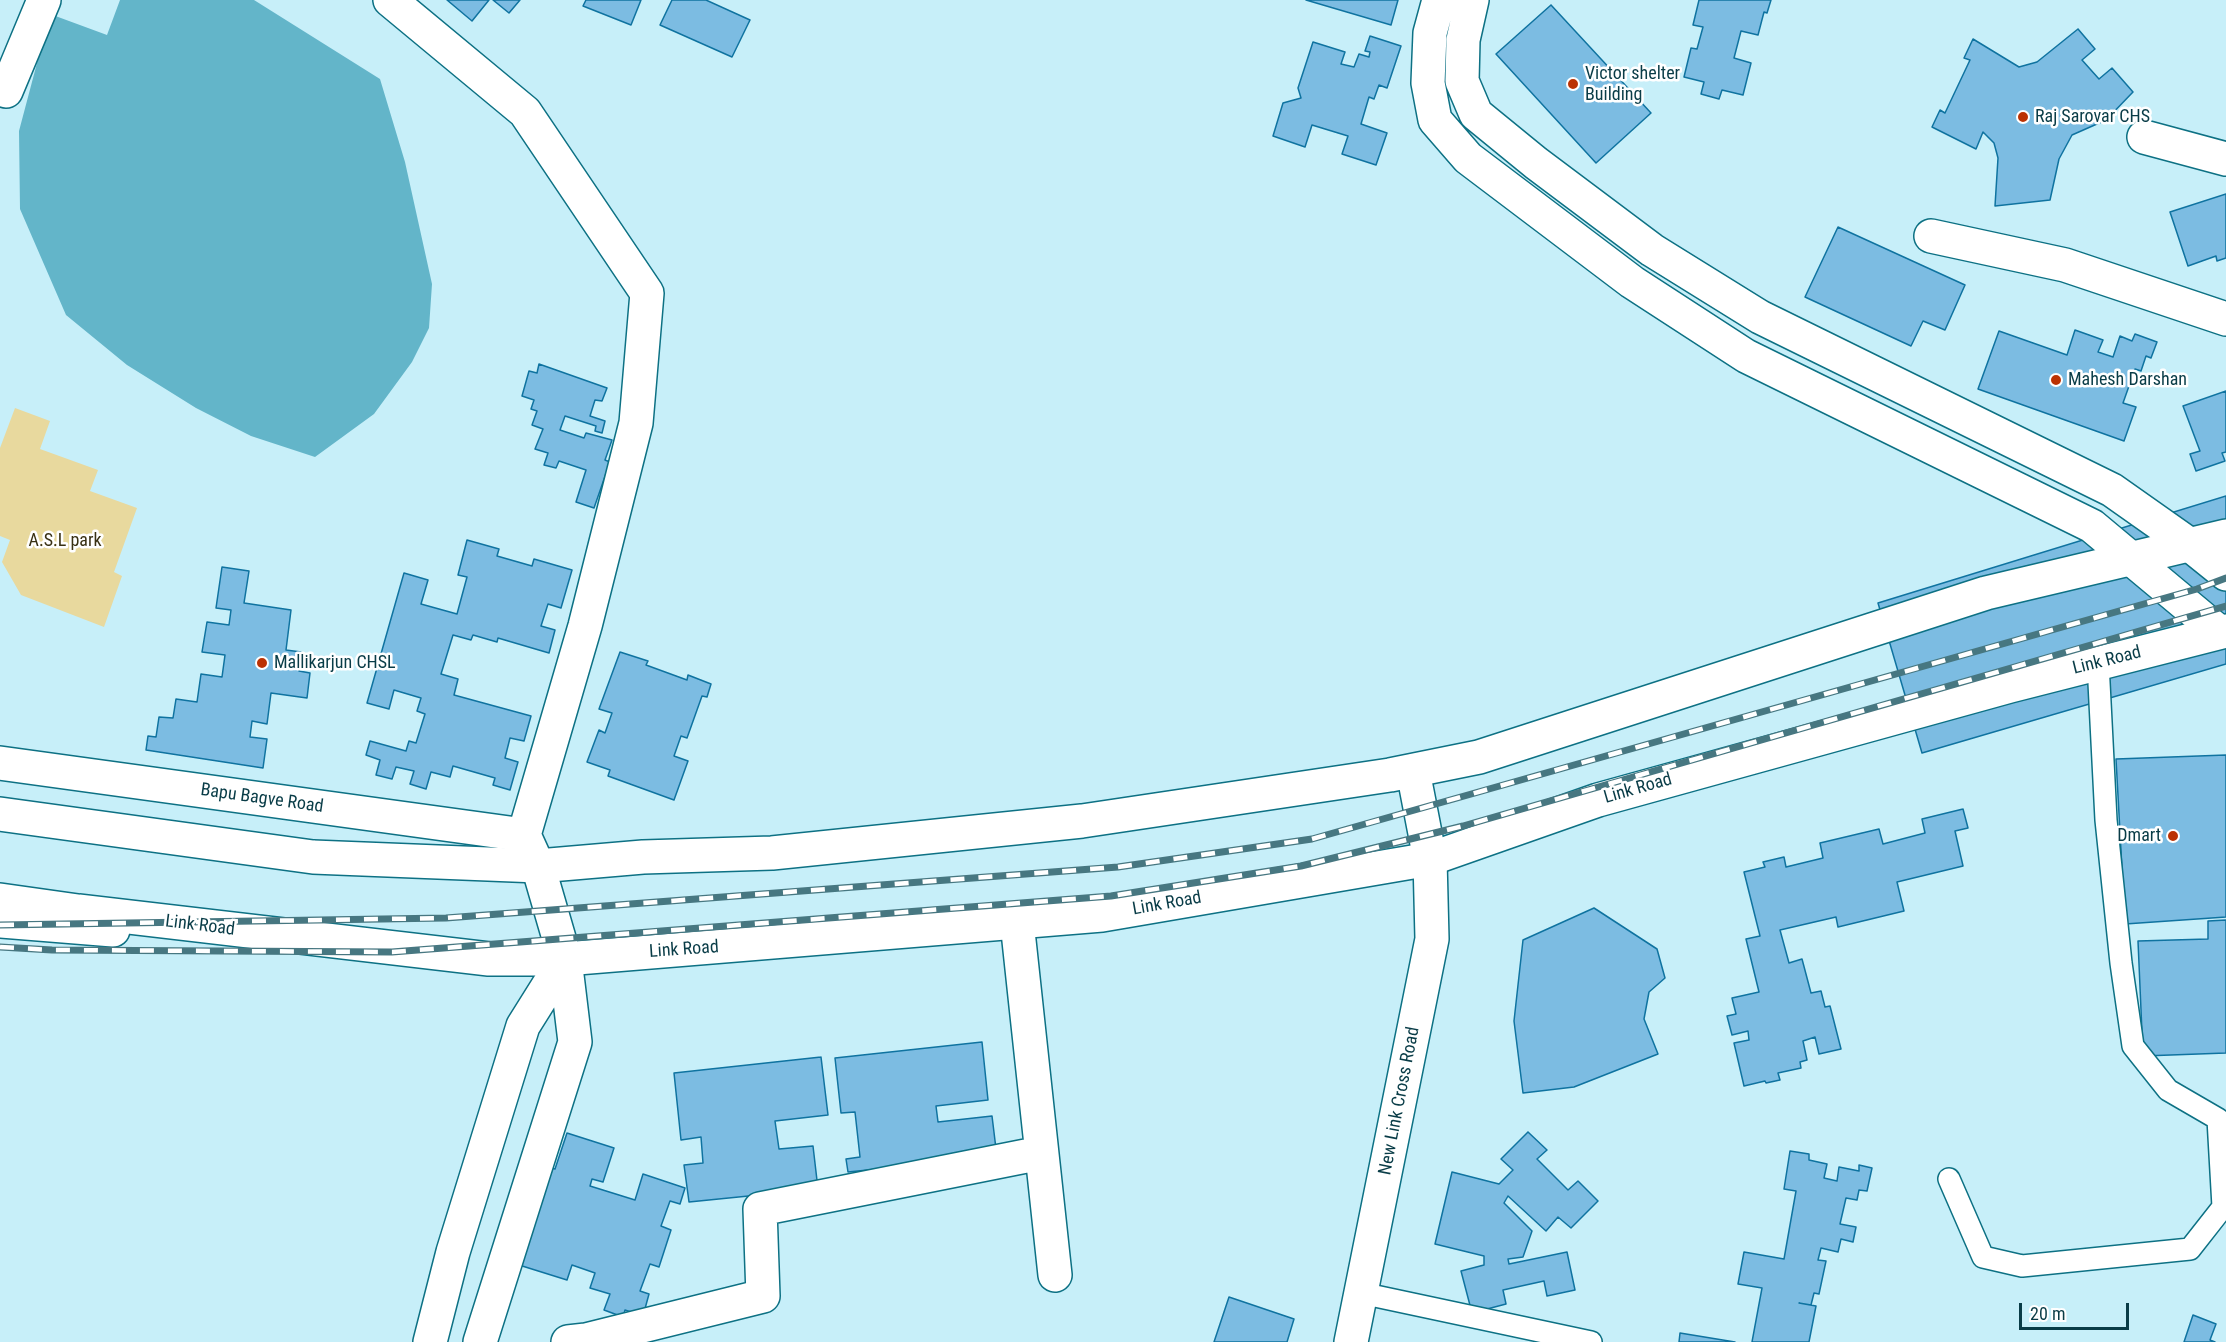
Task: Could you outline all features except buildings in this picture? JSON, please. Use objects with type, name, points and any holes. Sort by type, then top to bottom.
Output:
[{"type":"main road","points":[[6,91],[44,0]]},
{"type":"main road","points":[[390,0],[525,112],[647,293],[636,423],[585,626],[525,835],[538,866],[565,959],[575,1042],[480,1342]]},
{"type":"main road","points":[[1439,0],[1430,33],[1428,83],[1435,120],[1468,158],[1632,282],[1746,356],[2092,526],[2223,632]]},
{"type":"main road","points":[[1472,0],[1462,40],[1462,81],[1476,114],[1536,164],[1652,250],[1760,317],[2112,490],[2190,545],[2226,574]]},
{"type":"main road","points":[[2144,137],[2226,159]]},
{"type":"main road","points":[[1931,236],[2065,265],[2226,319]]},
{"type":"main road","points":[[0,814],[313,857],[538,866],[643,857],[772,853],[1070,822],[1413,771],[1479,757],[1986,593],[2226,536]]},
{"type":"main road","name":"Link Road","points":[[0,900],[489,959],[565,959],[1102,915],[1430,859],[1598,800],[2098,663],[2223,632]]},
{"type":"main road","name":"Bapu Bagve Road","points":[[0,763],[525,835]]},
{"type":"main road","name":"New Link Cross Road","points":[[1352,1342],[1432,939],[1430,859],[1413,771]]},
{"type":"main road","points":[[0,921],[489,959]]},
{"type":"main road","points":[[1017,922],[1055,1275]]},
{"type":"main road","points":[[430,1342],[453,1252],[523,1026],[565,959]]},
{"type":"main road","points":[[568,1342],[586,1340],[764,1296],[760,1209],[1041,1153]]},
{"type":"lane","points":[[1949,1179],[1983,1257],[2022,1266],[2190,1249],[2223,1207],[2218,1119],[2168,1090],[2133,1046],[2121,963],[2106,820],[2098,663]]},
{"type":"lane","points":[[1361,1293],[1591,1342]]},
{"type":"green space","name":"A.S.L park","points":[[15,408],[50,421],[40,449],[98,470],[90,491],[137,508],[114,572],[122,576],[104,627],[21,595],[2,562],[10,540],[0,536],[0,448]]},
{"type":"water","points":[[120,0],[254,0],[380,79],[405,162],[432,284],[429,328],[412,362],[374,414],[315,457],[251,436],[196,408],[127,365],[66,315],[20,209],[19,131],[50,14],[107,35]]},
{"type":"railway","points":[[0,925],[446,918],[1118,867],[1312,839],[2197,589],[2226,578]]},
{"type":"railway","points":[[0,947],[52,950],[392,952],[1111,896],[1301,866],[1463,826],[2226,606]]},
{"type":"place","name":"Victor shelter Building","points":[[1573,84]]},
{"type":"place","name":"Raj Sarovar CHS","points":[[2023,117]]},
{"type":"place","name":"Mahesh Darshan","points":[[2056,380]]},
{"type":"place","name":"Mallikarjun CHSL","points":[[262,663]]},
{"type":"place","name":"Dmart","points":[[2173,836]]}]
